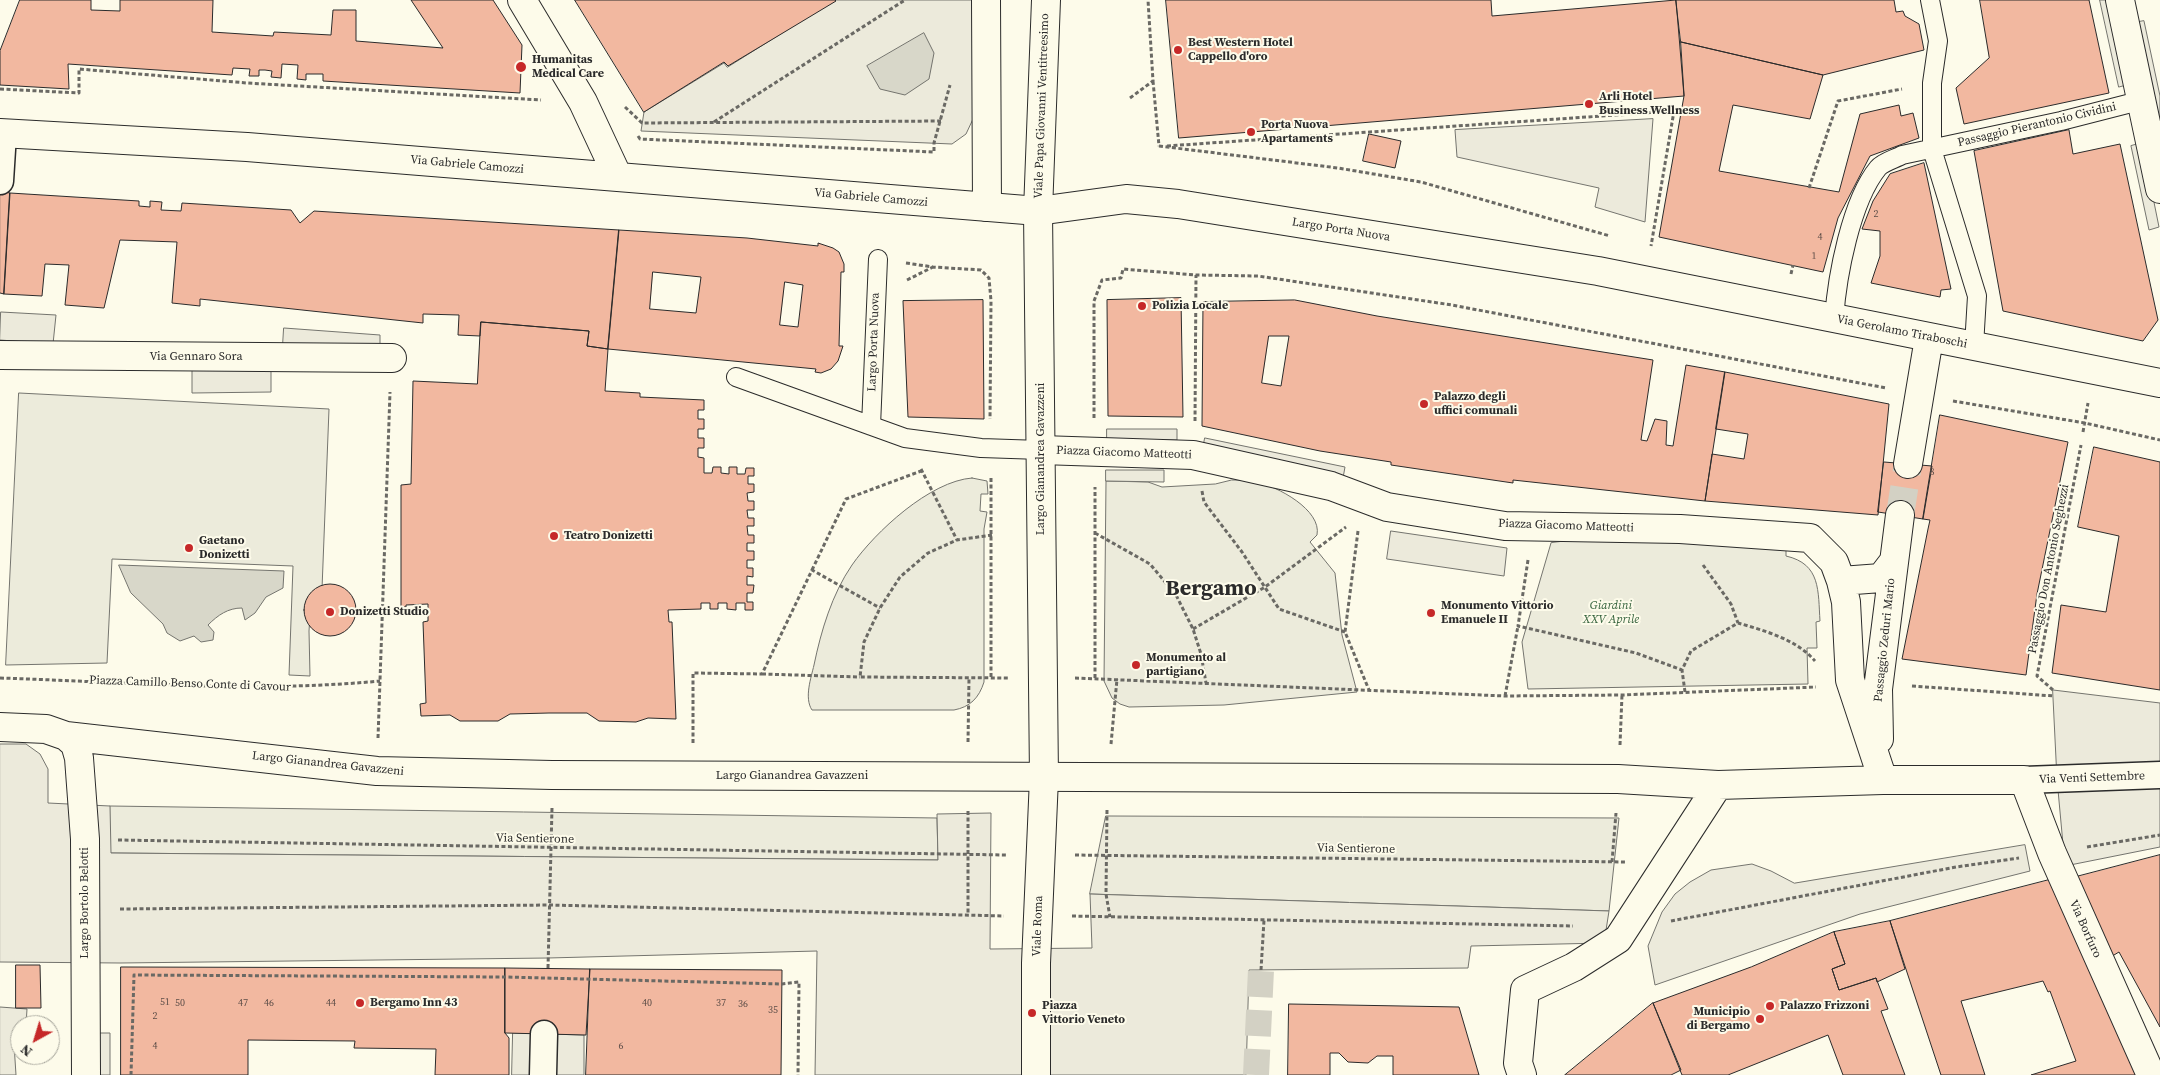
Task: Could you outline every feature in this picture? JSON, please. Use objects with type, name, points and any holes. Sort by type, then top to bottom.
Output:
[{"type":"street","points":[[522,0],[583,102],[618,177]]},
{"type":"street","points":[[986,0],[987,207]]},
{"type":"street","name":"Viale Papa Giovanni Ventitreesimo","points":[[1038,211],[1046,0]]},
{"type":"street","points":[[2120,0],[2160,189]]},
{"type":"street","points":[[0,181],[2,133]]},
{"type":"street","name":"Via Gabriele Camozzi","points":[[2,133],[247,147],[934,204]]},
{"type":"street","name":"Largo Porta Nuova","points":[[934,204],[1038,211],[1126,199],[1178,204],[1598,271],[1643,281]]},
{"type":"street","name":"Largo Gianandrea Gavazzeni","points":[[0,727],[46,729],[66,736],[377,771],[552,775],[1044,778],[1038,211]]},
{"type":"street","name":"Via Gerolamo Tiraboschi","points":[[1643,281],[2160,383]]},
{"type":"street","points":[[1908,464],[1929,338]]},
{"type":"street","name":"Via Gennaro Sora","points":[[0,355],[392,358]]},
{"type":"street","name":"Piazza Giacomo Matteotti","points":[[1040,450],[1193,454],[1332,486],[1387,507],[1505,526],[1680,529],[1810,538],[1834,562],[1841,581],[1846,602],[1850,680],[1855,687],[1884,780]]},
{"type":"street","name":"Passaggio Zeduri Mario","points":[[1855,687],[1894,561],[1900,515]]},
{"type":"street","name":"Passaggio Zeduri Mario","points":[[1841,581],[1881,578],[1894,561]]},
{"type":"street","name":"Largo Bortolo Belotti","points":[[66,736],[75,744],[79,758],[86,839],[86,1075]]},
{"type":"street","name":"Via Venti Settembre","points":[[2024,780],[2160,775]]},
{"type":"street","points":[[1044,778],[1618,779],[1718,785],[1884,780],[2024,780]]},
{"type":"street","name":"Viale Roma","points":[[1036,1075],[1038,916],[1044,778]]},
{"type":"street","name":"Via Borfuro","points":[[2024,780],[2052,853],[2151,1075]]},
{"type":"street","points":[[1522,1075],[1518,1063],[1526,990],[1574,967],[1618,939],[1718,785]]},
{"type":"street","points":[[543,1075],[544,1034]]},
{"type":"lane","points":[[1930,0],[1938,41],[1932,83],[1932,149],[1977,296],[1974,346]]},
{"type":"lane","name":"Passaggio Pierantonio Cividini","points":[[1834,318],[1836,294],[1849,230],[1862,197],[1879,166],[1902,155],[2061,121],[2142,100]]},
{"type":"lane","name":"Largo Porta Nuova","points":[[870,426],[878,259]]},
{"type":"lane","points":[[736,377],[905,438],[990,448],[1040,450]]},
{"type":"path","points":[[714,122],[905,0]]},
{"type":"path","points":[[1148,0],[1159,146]]},
{"type":"path","points":[[0,89],[78,93],[79,69],[247,83],[622,104],[642,123],[941,121]]},
{"type":"path","points":[[1130,98],[1153,81]]},
{"type":"path","points":[[1809,188],[1838,101],[1932,83]]},
{"type":"path","points":[[634,133],[640,138],[934,152],[950,84]]},
{"type":"path","points":[[1159,146],[1674,111],[1651,248],[1641,245]]},
{"type":"path","points":[[1159,146],[1338,168],[1421,182],[1613,237]]},
{"type":"path","points":[[1790,280],[1793,265]]},
{"type":"path","points":[[694,776],[693,673],[991,678],[991,301],[989,278],[981,270],[933,267],[902,283]]},
{"type":"path","points":[[2054,696],[1920,686],[1505,696],[1094,678],[1094,301],[1102,280],[1121,278],[1123,269],[1196,275],[1258,276],[1452,305],[1920,395],[2085,423],[2160,440]]},
{"type":"path","points":[[1196,275],[1193,454],[1204,502],[1279,609],[1345,632]]},
{"type":"path","points":[[377,771],[392,358]]},
{"type":"path","points":[[905,438],[957,540]]},
{"type":"path","name":"Passaggio Don Antonio Seghezzi","points":[[2053,690],[2037,676],[2082,445]]},
{"type":"path","points":[[762,674],[846,499],[922,471]]},
{"type":"path","points":[[1193,629],[1265,587],[1352,522]]},
{"type":"path","points":[[1359,526],[1345,632],[1369,690]]},
{"type":"path","points":[[1680,529],[1731,604],[1738,623]]},
{"type":"path","points":[[1095,533],[1150,564],[1176,595],[1193,629],[1201,654],[1206,683]]},
{"type":"path","points":[[860,677],[864,642],[880,608],[900,577],[928,552],[957,540],[992,535]]},
{"type":"path","points":[[1505,696],[1530,551]]},
{"type":"path","points":[[812,570],[880,608]]},
{"type":"path","points":[[1685,692],[1682,670],[1691,651],[1738,623],[1766,631],[1804,648],[1855,687]]},
{"type":"path","points":[[1518,626],[1636,652],[1682,670]]},
{"type":"path","name":"Piazza Camillo Benso Conte di Cavour","points":[[0,678],[298,687],[380,681]]},
{"type":"path","points":[[968,744],[969,678]]},
{"type":"path","points":[[548,968],[552,848],[552,775]]},
{"type":"path","points":[[968,804],[968,915]]},
{"type":"path","points":[[85,909],[550,905],[1626,929],[1956,867],[2160,835]]},
{"type":"path","name":"Via Sentierone","points":[[110,840],[968,854]]},
{"type":"path","name":"Via Sentierone","points":[[1110,917],[1106,894],[1107,855],[1667,862]]},
{"type":"path","points":[[1261,970],[1264,920]]},
{"type":"path","points":[[131,1075],[134,975],[505,977],[782,984],[799,982],[798,1075]]},
{"type":"green space","points":[[19,393],[329,409],[322,589],[311,599],[309,631],[310,676],[289,675],[293,566],[112,559],[107,663],[6,665]]},
{"type":"green space","points":[[972,478],[987,481],[988,494],[981,494],[980,511],[987,512],[984,529],[984,682],[977,697],[965,707],[954,710],[812,710],[809,700],[809,688],[820,639],[833,600],[852,565],[875,538],[905,510],[939,488],[956,481]]},
{"type":"green space","points":[[1232,480],[1253,481],[1275,488],[1296,501],[1313,517],[1317,526],[1317,535],[1310,542],[1335,573],[1342,635],[1357,692],[1224,705],[1129,707],[1120,704],[1112,698],[1104,681],[1106,481],[1148,482],[1162,487],[1215,484]]},
{"type":"green space","name":"Giardini XXV Aprile","points":[[1598,537],[1786,550],[1786,556],[1806,565],[1812,572],[1818,589],[1820,621],[1816,622],[1817,648],[1807,648],[1808,684],[1528,689],[1522,642],[1551,543]]},
{"type":"green space","points":[[110,806],[937,818],[938,860],[110,853]]},
{"type":"green space","points":[[1106,816],[1619,818],[1609,911],[1090,894]]},
{"type":"shaded area","points":[[835,0],[974,0],[973,119],[966,134],[952,144],[641,131],[644,112],[724,63],[727,67]]},
{"type":"shaded area","points":[[2100,0],[2112,0],[2130,84],[2119,87]]},
{"type":"shaded area","points":[[2144,21],[2160,96],[2160,148],[2133,23]]},
{"type":"shaded area","points":[[924,33],[934,53],[929,79],[905,95],[880,89],[867,66]]},
{"type":"shaded area","points":[[1653,119],[1645,222],[1595,207],[1599,188],[1457,157],[1455,130]]},
{"type":"shaded area","points":[[2142,143],[2159,227],[2149,230],[2131,146]]},
{"type":"shaded area","points":[[1,312],[56,315],[53,344],[0,340]]},
{"type":"shaded area","points":[[284,328],[380,335],[380,353],[283,345]]},
{"type":"shaded area","points":[[271,363],[271,392],[192,393],[192,364]]},
{"type":"shaded area","points":[[1107,429],[1177,429],[1177,440],[1107,440]]},
{"type":"shaded area","points":[[1205,438],[1345,467],[1343,478],[1203,449]]},
{"type":"shaded area","points":[[1106,470],[1164,470],[1164,482],[1106,481]]},
{"type":"shaded area","points":[[1391,531],[1507,548],[1504,576],[1387,559]]},
{"type":"shaded area","points":[[119,565],[284,571],[283,588],[266,597],[255,613],[245,620],[242,608],[232,609],[219,615],[208,625],[214,632],[213,640],[201,642],[194,636],[180,641],[167,633],[163,624],[131,593]]},
{"type":"shaded area","points":[[2053,690],[2160,703],[2160,847],[2065,866],[2057,779]]},
{"type":"shaded area","points":[[0,744],[26,744],[40,754],[48,769],[48,803],[110,806],[111,853],[938,860],[937,814],[991,813],[990,949],[1092,948],[1090,894],[1609,911],[1604,943],[1471,946],[1468,968],[1249,970],[1246,1075],[815,1075],[817,951],[548,958],[120,963],[0,962]]},
{"type":"shaded area","points":[[2025,845],[2030,871],[1860,914],[1655,985],[1648,946],[1662,912],[1675,894],[1690,882],[1711,870],[1752,864],[1794,883]]},
{"type":"shaded area","points":[[0,1007],[27,1009],[27,1015],[10,1015],[10,1065],[15,1065],[16,1075],[0,1075]]},
{"type":"shaded area","points":[[99,1033],[110,1033],[110,1075],[99,1075]]},
{"type":"shaded area","points":[[513,1033],[584,1035],[584,1075],[512,1075]]},
{"type":"building","points":[[20,0],[91,0],[91,10],[120,11],[120,0],[213,0],[212,32],[273,36],[274,32],[331,35],[333,10],[356,10],[356,41],[443,48],[411,0],[493,0],[522,45],[520,93],[323,81],[323,74],[306,74],[306,80],[297,79],[298,65],[282,64],[281,78],[271,77],[272,71],[265,70],[259,70],[259,76],[249,76],[250,69],[233,68],[232,75],[68,64],[69,89],[0,85],[0,51]]},
{"type":"building","points":[[575,0],[836,1],[728,66],[724,62],[644,112]]},
{"type":"building","points":[[1166,0],[1491,0],[1492,16],[1676,0],[1684,96],[1179,138]]},
{"type":"building","points":[[1676,0],[1894,0],[1896,12],[1903,11],[1905,16],[1919,24],[1924,50],[1823,75],[1681,42]]},
{"type":"building","points":[[1980,0],[2089,0],[2109,93],[1964,124],[1956,88],[1989,58]]},
{"type":"building","points":[[1681,42],[1823,75],[1810,119],[1733,105],[1719,171],[1839,192],[1860,114],[1899,105],[1901,116],[1913,113],[1919,138],[1870,156],[1838,218],[1823,272],[1659,237],[1684,96]]},
{"type":"building","points":[[2069,130],[2073,154],[2120,144],[2158,320],[2143,341],[2003,311],[1974,151]]},
{"type":"building","points":[[1369,134],[1401,141],[1395,168],[1363,161]]},
{"type":"building","points":[[1924,163],[1951,289],[1941,290],[1940,297],[1871,283],[1880,256],[1880,231],[1862,229],[1873,201],[1890,174]]},
{"type":"building","points":[[0,191],[10,193],[4,294],[0,293]]},
{"type":"building","points":[[10,193],[139,201],[139,206],[150,207],[150,201],[162,202],[161,210],[181,211],[182,203],[291,210],[300,223],[314,211],[619,230],[608,349],[587,346],[589,331],[481,322],[480,336],[458,335],[459,315],[423,314],[423,323],[200,299],[200,306],[172,303],[177,242],[120,240],[104,308],[65,305],[69,265],[45,264],[42,296],[4,294]]},
{"type":"building","points":[[619,230],[747,238],[818,246],[818,243],[839,252],[844,264],[844,272],[841,272],[839,346],[843,346],[838,361],[831,369],[821,373],[815,372],[816,369],[608,349]],"holes":[[[653,272],[701,277],[696,313],[650,309]],[[785,282],[803,285],[798,327],[780,325]]]},
{"type":"building","points":[[1181,298],[1183,417],[1108,416],[1107,300]]},
{"type":"building","points":[[983,300],[984,419],[908,417],[903,301]]},
{"type":"building","name":"Palazzo degli uffici comunali","points":[[1295,300],[1377,316],[1653,360],[1641,440],[1647,441],[1655,419],[1667,421],[1666,445],[1673,446],[1686,365],[1725,372],[1705,501],[1513,480],[1513,483],[1391,465],[1391,462],[1320,451],[1202,426],[1203,302]],"holes":[[[1269,336],[1289,336],[1281,386],[1262,383]]]},
{"type":"building","points":[[481,322],[589,331],[587,346],[608,349],[605,391],[640,393],[640,397],[704,400],[704,410],[698,410],[698,419],[704,419],[704,429],[698,429],[698,438],[704,438],[704,448],[698,448],[698,457],[704,458],[704,473],[712,473],[713,467],[721,467],[721,473],[729,474],[729,467],[737,467],[737,474],[745,474],[746,468],[754,468],[754,476],[748,476],[748,484],[754,484],[754,492],[747,493],[748,501],[754,501],[754,510],[747,510],[748,518],[754,518],[754,526],[747,526],[748,535],[754,535],[754,543],[747,543],[747,551],[754,551],[754,560],[747,560],[747,568],[753,568],[753,577],[747,576],[747,585],[754,585],[753,593],[747,593],[747,602],[753,602],[753,610],[745,610],[745,603],[736,603],[736,610],[727,609],[727,603],[718,603],[718,609],[710,609],[710,603],[701,603],[701,609],[668,610],[669,622],[672,622],[676,719],[648,718],[636,722],[599,721],[587,713],[510,714],[498,721],[460,721],[450,715],[421,716],[420,704],[426,703],[423,622],[428,621],[428,604],[401,607],[401,485],[411,484],[413,381],[477,384]]},
{"type":"building","points":[[1725,372],[1889,404],[1878,515],[1705,501],[1712,454],[1744,459],[1748,434],[1716,429]]},
{"type":"building","points":[[1940,415],[2068,442],[2037,594],[2026,675],[1902,659],[1930,520],[1923,519]]},
{"type":"building","points":[[2094,447],[2160,462],[2160,690],[2052,673],[2061,605],[2106,612],[2119,536],[2078,527]]},
{"type":"building","points":[[1884,462],[1932,466],[1923,519],[1878,512]]},
{"type":"building","name":"Donizetti Studio","points":[[330,584],[344,588],[352,596],[356,610],[352,624],[344,632],[330,636],[316,632],[308,624],[304,610],[308,596],[316,588]]},
{"type":"building","points":[[2160,855],[2160,1027],[2119,952],[2109,958],[2072,878]]},
{"type":"building","points":[[2049,880],[2136,1075],[2031,1075],[2076,1061],[2050,991],[2048,992],[2043,981],[1961,1001],[1985,1075],[1941,1075],[1890,921]]},
{"type":"building","points":[[1890,921],[1905,969],[1877,982],[1876,978],[1839,990],[1832,969],[1845,964],[1834,932]]},
{"type":"building","name":"Palazzo Frizzoni","points":[[1834,932],[1845,964],[1832,969],[1839,990],[1876,978],[1888,1009],[1881,1011],[1905,1075],[1843,1075],[1828,1035],[1728,1075],[1682,1075],[1653,1003],[1751,967]]},
{"type":"building","points":[[16,965],[40,965],[41,1008],[16,1008]]},
{"type":"building","points":[[121,967],[505,968],[505,1033],[509,1038],[509,1075],[435,1075],[436,1049],[354,1048],[355,1041],[248,1040],[248,1075],[121,1075]]},
{"type":"building","points":[[505,968],[590,969],[586,1035],[505,1033]]},
{"type":"building","points":[[590,969],[782,970],[781,1075],[586,1075]]},
{"type":"building","points":[[1653,1003],[1681,1070],[1671,1075],[1565,1075]]},
{"type":"building","points":[[1289,1004],[1459,1007],[1479,1075],[1393,1075],[1393,1056],[1377,1056],[1368,1063],[1348,1062],[1339,1053],[1330,1053],[1330,1075],[1288,1075]]},
{"type":"tunnel","points":[[1900,515],[1908,464]]},
{"type":"tunnel","points":[[1256,1075],[1261,970]]},
{"type":"place","name":"Best Western Hotel Cappello d'oro","points":[[1178,50]]},
{"type":"place","name":"Humanitas Medical Care","points":[[521,67]]},
{"type":"place","name":"Arli Hotel Business Wellness","points":[[1589,104]]},
{"type":"place","name":"Porta Nuova Apartaments","points":[[1251,132]]},
{"type":"place","name":"Polizia Locale","points":[[1142,306]]},
{"type":"place","name":"Palazzo degli uffici comunali","points":[[1424,404]]},
{"type":"place","name":"Teatro Donizetti","points":[[554,536]]},
{"type":"place","name":"Gaetano Donizetti","points":[[189,548]]},
{"type":"place","name":"Donizetti Studio","points":[[330,612]]},
{"type":"place","name":"Monumento Vittorio Emanuele II","points":[[1431,613]]},
{"type":"place","name":"Monumento al partigiano","points":[[1136,665]]},
{"type":"place","name":"Bergamo Inn 43","points":[[360,1003]]},
{"type":"place","name":"Palazzo Frizzoni","points":[[1770,1006]]},
{"type":"place","name":"Piazza Vittorio Veneto","points":[[1032,1013]]},
{"type":"place","name":"Municipio di Bergamo","points":[[1760,1019]]},
{"type":"district","name":"Bergamo","points":[[1211,589]]}]
